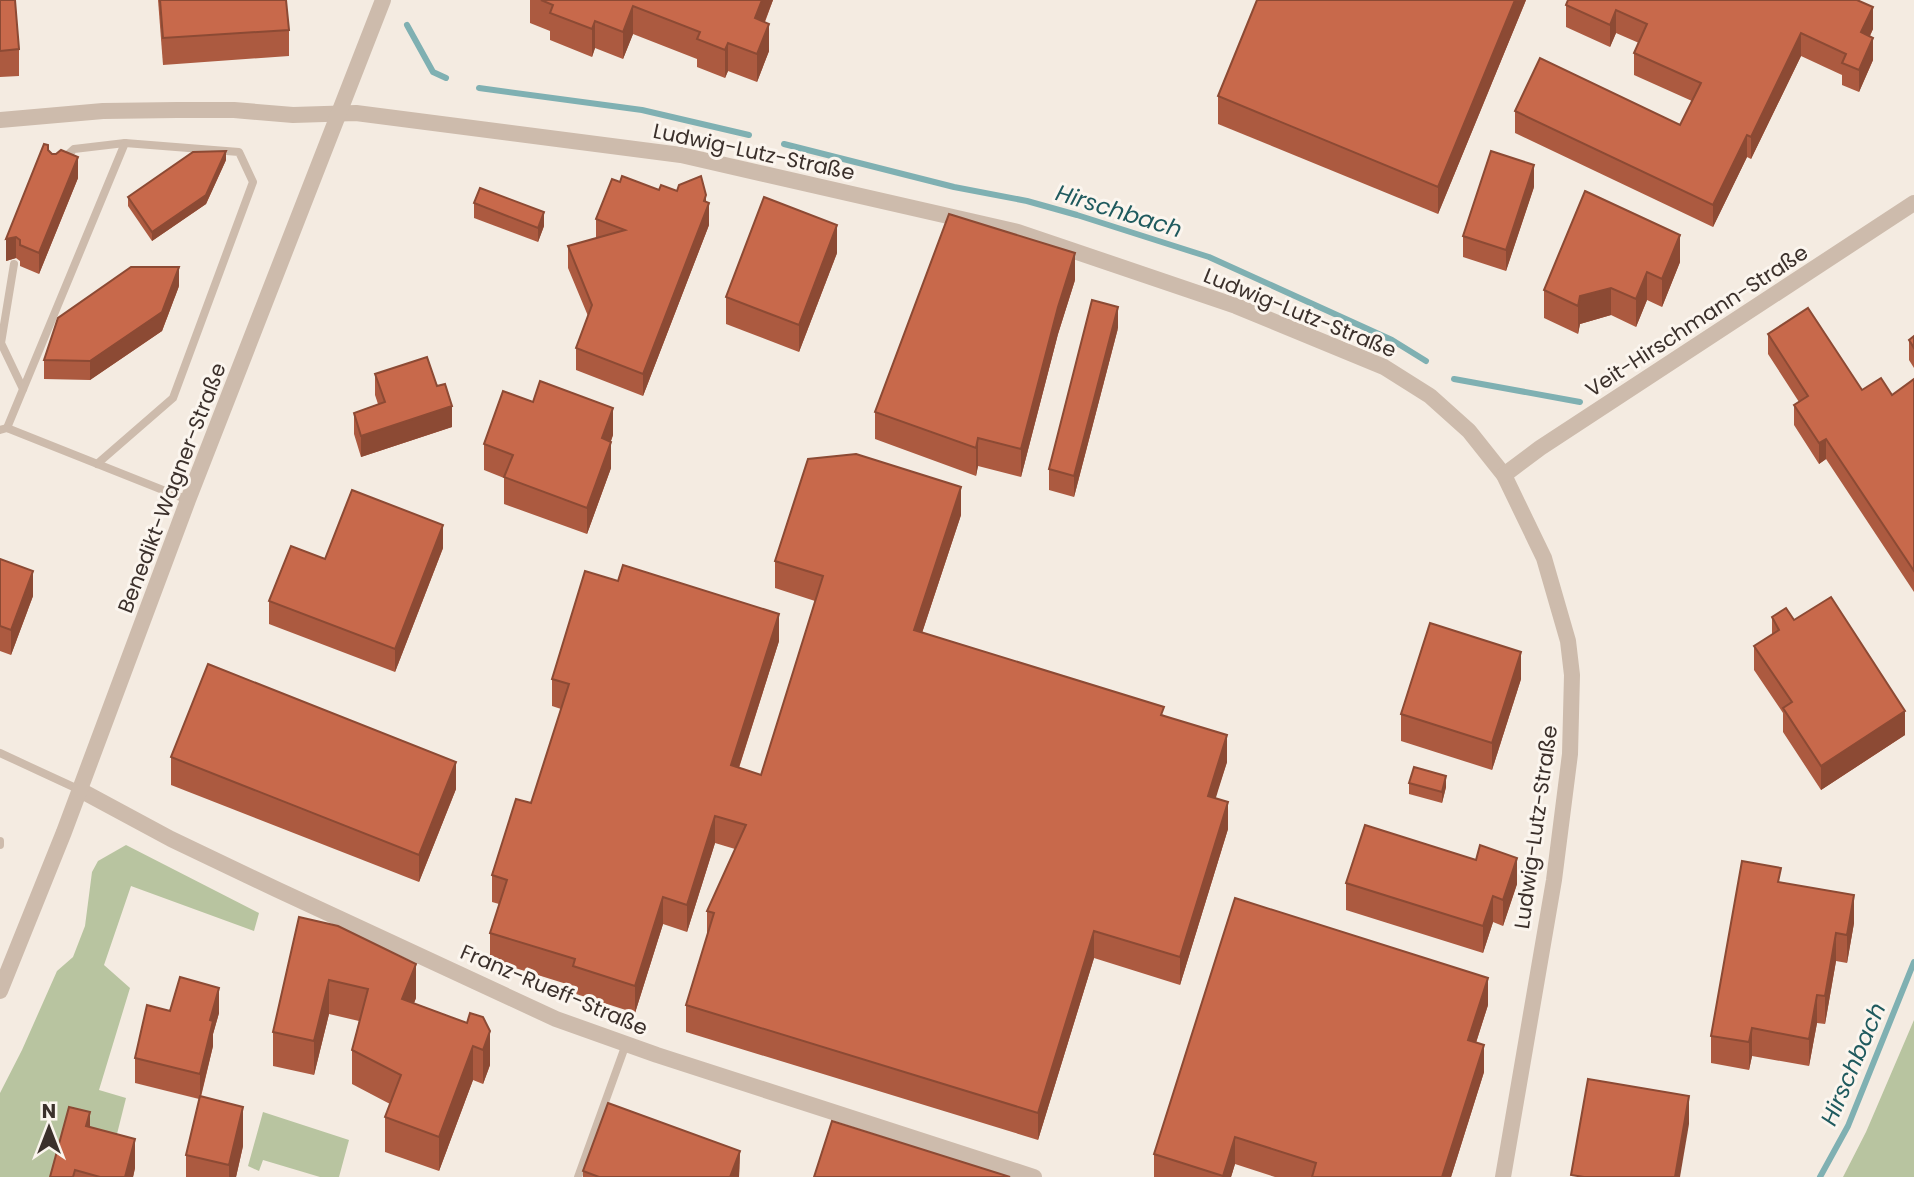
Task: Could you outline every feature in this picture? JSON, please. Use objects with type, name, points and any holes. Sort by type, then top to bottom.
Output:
[{"type":"street","name":"Benedikt-Wagner-Straße","points":[[0,991],[80,790],[188,500],[383,0]]},
{"type":"street","name":"Ludwig-Lutz-Straße","points":[[0,120],[103,111],[356,113],[681,155],[1018,232],[1236,306],[1384,367],[1440,405],[1469,431],[1504,475],[1544,558],[1568,641],[1573,705],[1570,754],[1553,880],[1503,1177]]},
{"type":"street","name":"Veit-Hirschmann-Straße","points":[[1504,475],[1540,448],[1914,203]]},
{"type":"street","name":"Franz-Rueff-Straße","points":[[80,790],[171,839],[556,1019],[1034,1177]]},
{"type":"lane","points":[[54,169],[74,149],[125,143],[239,152],[253,182],[173,398],[97,464]]},
{"type":"lane","points":[[125,143],[23,389],[3,429],[188,500]]},
{"type":"lane","points":[[15,264],[1,343],[23,389]]},
{"type":"lane","points":[[0,753],[80,790]]},
{"type":"lane","points":[[578,1177],[626,1044]]},
{"type":"green space","points":[[126,845],[259,913],[254,931],[131,886],[104,965],[130,988],[99,1090],[126,1098],[108,1170],[55,1177],[0,1177],[0,1093],[57,971],[73,957],[85,926],[92,872],[98,861]]},
{"type":"green space","points":[[1914,1020],[1914,1177],[1843,1177],[1866,1132]]},
{"type":"green space","points":[[263,1112],[349,1140],[339,1177],[320,1177],[263,1160],[259,1171],[248,1166]]},
{"type":"building","points":[[0,0],[15,0],[19,49],[0,51]]},
{"type":"building","points":[[160,0],[286,0],[289,30],[163,38]]},
{"type":"building","points":[[541,0],[762,0],[755,18],[769,24],[757,54],[728,43],[725,50],[697,39],[700,32],[633,6],[623,32],[595,21],[592,29],[550,13],[553,5]]},
{"type":"building","points":[[1257,0],[1515,0],[1438,187],[1218,96]]},
{"type":"building","points":[[1568,0],[1857,0],[1873,7],[1861,32],[1873,38],[1859,70],[1842,63],[1846,54],[1801,33],[1751,137],[1747,135],[1713,205],[1515,111],[1540,58],[1680,125],[1701,83],[1634,53],[1647,24],[1616,10],[1610,25],[1566,5]]},
{"type":"building","points":[[44,144],[48,145],[52,154],[61,150],[78,157],[39,253],[20,245],[20,240],[16,237],[6,239]]},
{"type":"building","points":[[226,151],[206,195],[152,232],[128,197],[193,152]]},
{"type":"building","points":[[1491,151],[1534,165],[1506,250],[1463,236]]},
{"type":"building","points":[[622,176],[659,190],[661,185],[677,191],[679,185],[701,176],[706,195],[704,201],[709,203],[643,374],[576,348],[592,305],[568,246],[625,230],[596,219],[612,179],[620,182]]},
{"type":"building","points":[[480,188],[544,212],[538,228],[474,203]]},
{"type":"building","points":[[1585,191],[1680,235],[1662,279],[1647,272],[1636,299],[1611,288],[1580,296],[1578,306],[1544,290]]},
{"type":"building","points":[[764,197],[837,225],[799,325],[726,297]]},
{"type":"building","points":[[949,214],[1075,253],[1021,449],[978,438],[976,448],[875,412]]},
{"type":"building","points":[[131,267],[179,267],[162,312],[90,361],[44,360],[58,318]]},
{"type":"building","points":[[1092,300],[1118,307],[1074,476],[1049,469]]},
{"type":"building","points":[[1808,308],[1862,390],[1881,378],[1892,395],[1914,379],[1914,571],[1826,439],[1819,443],[1794,405],[1808,396],[1768,334]]},
{"type":"building","points":[[427,357],[437,386],[445,384],[452,406],[361,436],[354,413],[385,402],[375,374]]},
{"type":"building","points":[[540,381],[613,408],[602,438],[611,442],[587,508],[504,477],[513,455],[484,444],[503,391],[533,402]]},
{"type":"building","points":[[856,454],[961,487],[914,630],[1164,707],[1161,715],[1227,735],[1208,796],[1228,802],[1180,957],[1094,931],[1038,1113],[686,1005],[714,913],[707,911],[746,825],[715,816],[687,905],[663,897],[635,986],[573,966],[575,959],[490,933],[507,880],[492,875],[516,799],[531,803],[569,684],[552,679],[585,571],[618,581],[623,565],[779,614],[731,765],[761,775],[823,576],[775,561],[808,459]]},
{"type":"building","points":[[352,490],[443,525],[395,649],[269,601],[291,546],[325,559]]},
{"type":"building","points":[[0,559],[33,571],[11,630],[0,626]]},
{"type":"building","points":[[1831,597],[1905,711],[1821,766],[1783,708],[1792,702],[1754,646],[1779,630],[1772,617],[1786,608],[1794,620]]},
{"type":"building","points":[[1430,623],[1521,652],[1492,743],[1401,714]]},
{"type":"building","points":[[208,664],[456,762],[419,855],[171,757]]},
{"type":"building","points":[[1414,767],[1446,776],[1442,792],[1409,783]]},
{"type":"building","points":[[1365,825],[1476,860],[1480,845],[1517,858],[1503,900],[1493,896],[1483,926],[1346,883]]},
{"type":"building","points":[[1742,861],[1781,868],[1778,882],[1854,895],[1847,935],[1836,933],[1825,996],[1817,995],[1809,1039],[1752,1028],[1749,1042],[1711,1036]]},
{"type":"building","points":[[1235,898],[1488,978],[1468,1040],[1484,1045],[1442,1177],[1312,1177],[1316,1163],[1235,1137],[1223,1176],[1154,1154]]},
{"type":"building","points":[[299,917],[338,926],[416,964],[402,999],[467,1023],[470,1013],[483,1017],[490,1031],[483,1050],[473,1046],[439,1137],[385,1117],[401,1075],[352,1050],[368,989],[329,980],[314,1041],[273,1032]]},
{"type":"building","points":[[180,977],[219,988],[200,1074],[135,1058],[147,1005],[170,1011]]},
{"type":"building","points":[[1588,1079],[1689,1096],[1675,1177],[1571,1175]]},
{"type":"building","points":[[200,1096],[243,1107],[229,1165],[186,1155]]},
{"type":"building","points":[[608,1103],[740,1151],[730,1177],[599,1177],[583,1171]]},
{"type":"building","points":[[69,1107],[90,1112],[86,1126],[135,1139],[125,1177],[100,1177],[75,1170],[73,1177],[50,1177]]},
{"type":"building","points":[[832,1121],[1010,1177],[814,1177]]},
{"type":"waterway","name":"Hirschbach","points":[[407,25],[433,72],[446,78]]},
{"type":"waterway","name":"Hirschbach","points":[[479,88],[642,110],[749,135]]},
{"type":"waterway","name":"Hirschbach","points":[[784,144],[954,187],[1027,201],[1209,257],[1392,340],[1426,361]]},
{"type":"waterway","name":"Hirschbach","points":[[1454,379],[1580,402]]},
{"type":"waterway","name":"Hirschbach","points":[[1820,1177],[1848,1126],[1914,962]]}]
